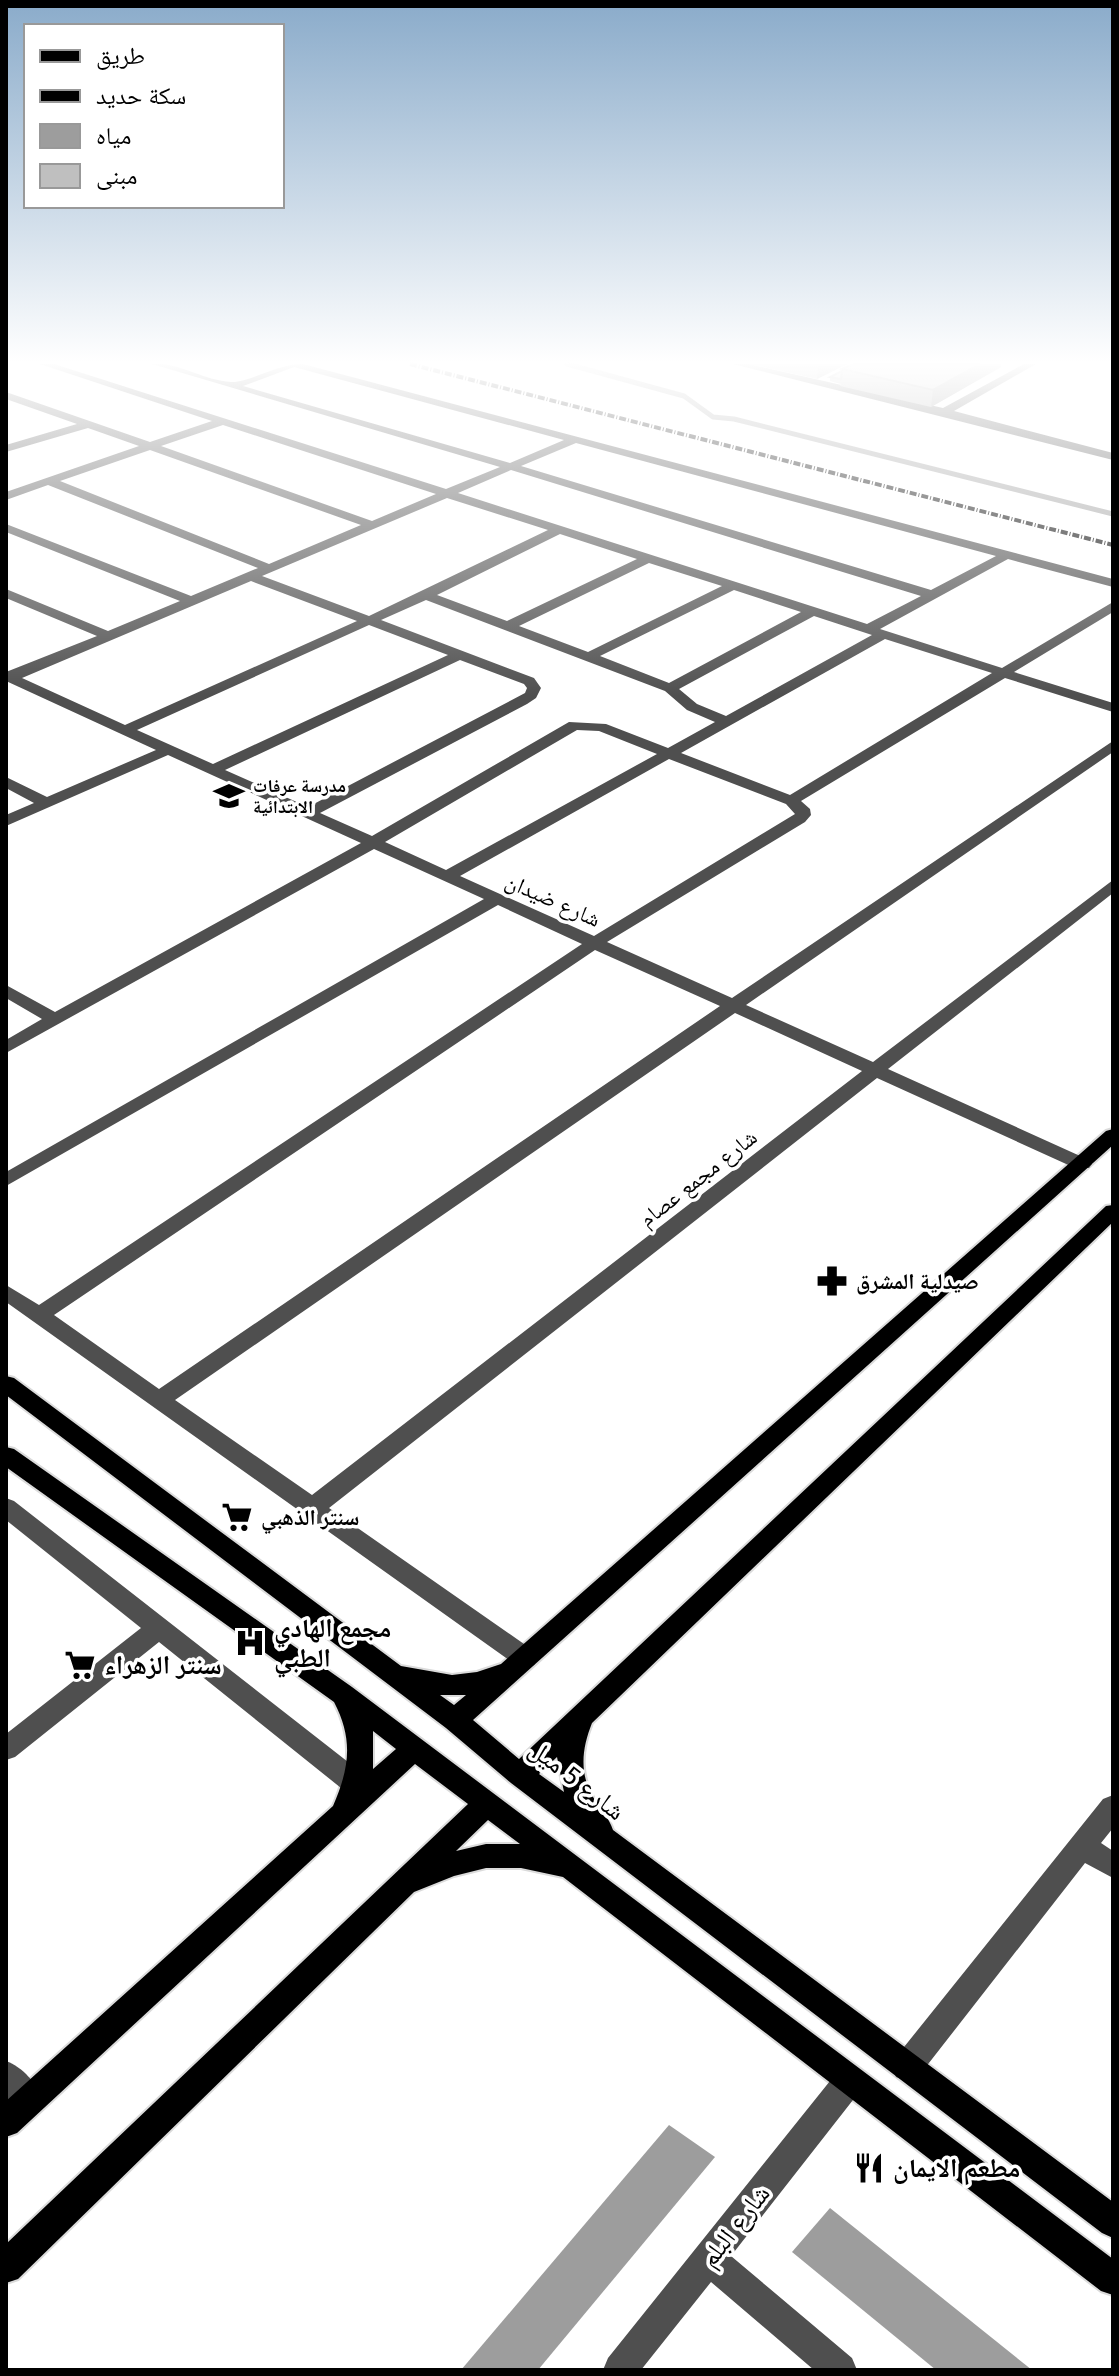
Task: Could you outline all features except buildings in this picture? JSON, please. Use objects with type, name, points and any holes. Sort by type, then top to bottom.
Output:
[{"type":"main road","points":[[455,1720],[1113,1135]]},
{"type":"main road","points":[[520,1775],[1113,1211]]},
{"type":"main road","name":"شارع 5 ميل","points":[[9,1391],[455,1720],[520,1775],[1113,2222]]},
{"type":"main road","points":[[6,1455],[343,1694],[1113,2279]]},
{"type":"main road","points":[[384,1667],[421,1682],[465,1686],[488,1681],[522,1661]]},
{"type":"main road","points":[[337,1820],[356,1784],[363,1746],[358,1719],[343,1694]]},
{"type":"main road","points":[[584,1713],[569,1741],[568,1764],[576,1790],[590,1817],[612,1845]]},
{"type":"main road","points":[[6,2122],[414,1749]]},
{"type":"main road","points":[[6,2267],[487,1803]]},
{"type":"main road","points":[[400,1887],[460,1859],[500,1853],[536,1858],[578,1872]]},
{"type":"street","points":[[6,496],[65,475]]},
{"type":"street","points":[[230,475],[373,525]]},
{"type":"street","points":[[391,475],[1113,708]]},
{"type":"street","points":[[7,677],[493,475]]},
{"type":"street","points":[[538,475],[933,595]]},
{"type":"street","points":[[711,475],[1113,583]]},
{"type":"street","points":[[48,481],[269,568]]},
{"type":"street","points":[[6,528],[191,601]]},
{"type":"street","points":[[125,730],[426,595],[560,529]]},
{"type":"street","points":[[447,876],[726,721],[933,595],[1008,554]]},
{"type":"street","points":[[508,626],[648,558]]},
{"type":"street","points":[[250,576],[529,681],[534,688],[531,695],[308,813]]},
{"type":"street","points":[[590,656],[734,585]]},
{"type":"street","points":[[6,593],[108,636]]},
{"type":"street","points":[[426,595],[670,688],[692,707],[726,721]]},
{"type":"street","points":[[791,801],[1113,606]]},
{"type":"street","points":[[670,688],[813,611]]},
{"type":"street","points":[[212,770],[459,655]]},
{"type":"street","name":"شارع ضيدان","points":[[7,677],[1082,1164]]},
{"type":"street","points":[[6,1047],[372,843],[574,725],[593,724],[791,801],[802,809],[803,815],[799,819],[594,943],[39,1315]]},
{"type":"street","points":[[159,1400],[1113,745]]},
{"type":"street","points":[[6,821],[168,750]]},
{"type":"street","points":[[6,782],[46,803]]},
{"type":"street","name":"شارع مجمع عصام","points":[[312,1508],[1113,885]]},
{"type":"street","points":[[6,1180],[497,899]]},
{"type":"street","points":[[6,990],[56,1020]]},
{"type":"street","points":[[6,1292],[522,1661]]},
{"type":"street","points":[[7,1509],[356,1784]]},
{"type":"street","points":[[6,1749],[159,1628]]},
{"type":"street","points":[[907,2067],[1113,1807]]},
{"type":"street","points":[[1082,1846],[1113,1866]]},
{"type":"street","points":[[6,2075],[29,2101]]},
{"type":"street","name":"شارع البلم","points":[[620,2370],[849,2081]]},
{"type":"street","points":[[709,2259],[840,2370]]},
{"type":"water","points":[[669,2125],[715,2157],[538,2370],[461,2370]]},
{"type":"water","points":[[830,2208],[1032,2370],[936,2370],[792,2252]]},
{"type":"waterway","points":[[957,475],[1113,514]]},
{"type":"railway","points":[[841,475],[1113,545]]},
{"type":"place","name":"مدرسة عرفات الابتدائية","points":[[229,796]]},
{"type":"place","name":"صيدلية المشرق","points":[[832,1281]]},
{"type":"place","name":"سنتر الذهبي","points":[[237,1517]]},
{"type":"place","name":"مجمع الهادي الطبي","points":[[250,1643]]},
{"type":"place","name":"سنتر الزهراء","points":[[80,1665]]},
{"type":"place","name":"مطعم الايمان","points":[[869,2168]]}]
